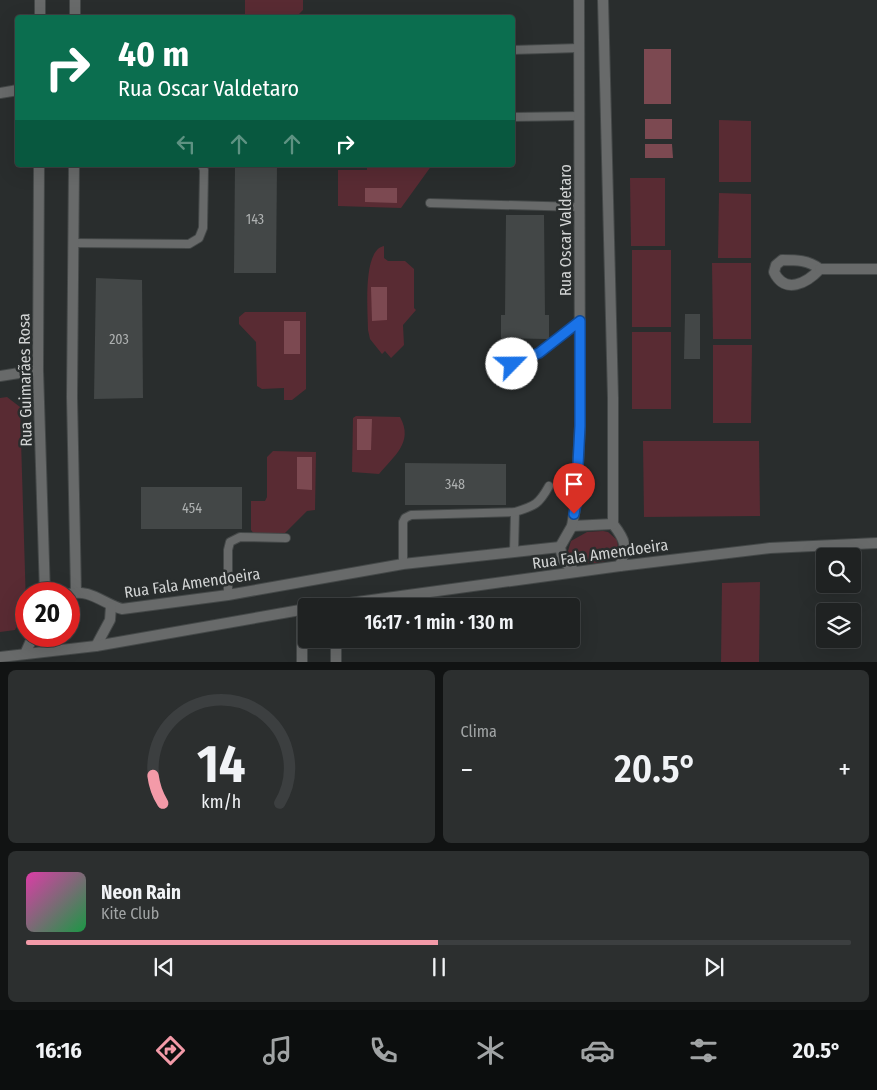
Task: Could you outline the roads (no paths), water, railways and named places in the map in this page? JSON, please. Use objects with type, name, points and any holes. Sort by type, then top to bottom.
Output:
[{"type":"street","points":[[40,0],[40,15]]},
{"type":"street","points":[[75,0],[75,15]]},
{"type":"street","name":"Rua Oscar Valdetaro","points":[[560,547],[572,526],[576,503],[580,426],[579,0]]},
{"type":"street","points":[[603,0],[613,398],[613,524],[623,538],[625,552],[620,566]]},
{"type":"street","points":[[0,93],[15,90]]},
{"type":"street","name":"Rua Guimarães Rosa","points":[[39,167],[38,370],[45,582]]},
{"type":"street","points":[[72,582],[74,167]]},
{"type":"street","points":[[820,269],[877,269]]},
{"type":"street","points":[[0,376],[38,370]]},
{"type":"street","points":[[572,526],[613,524]]},
{"type":"street","name":"Rua Fala Amendoeira","points":[[391,598],[620,566],[770,548],[877,543]]},
{"type":"street","points":[[560,547],[563,560],[575,572]]},
{"type":"street","name":"Rua Fala Amendoeira","points":[[80,594],[99,597],[111,606],[122,609],[228,594],[403,564],[560,547]]},
{"type":"street","points":[[96,646],[110,620],[111,606]]},
{"type":"street","points":[[0,657],[96,646],[298,610]]},
{"type":"street","points":[[25,654],[28,647]]},
{"type":"street","points":[[302,662],[303,648]]},
{"type":"street","points":[[336,648],[336,662]]},
{"type":"lane","points":[[515,50],[579,48]]},
{"type":"lane","points":[[515,117],[579,116]]},
{"type":"lane","points":[[73,243],[189,244],[199,238],[203,228],[203,167]]},
{"type":"lane","points":[[430,203],[580,207]]},
{"type":"lane","points":[[512,364],[539,353],[580,321]]},
{"type":"lane","points":[[403,564],[403,522],[411,515],[515,512],[529,508],[541,500],[549,486]]},
{"type":"lane","points":[[514,551],[515,512]]},
{"type":"lane","points":[[228,594],[228,550],[230,542],[240,537],[286,538]]}]
